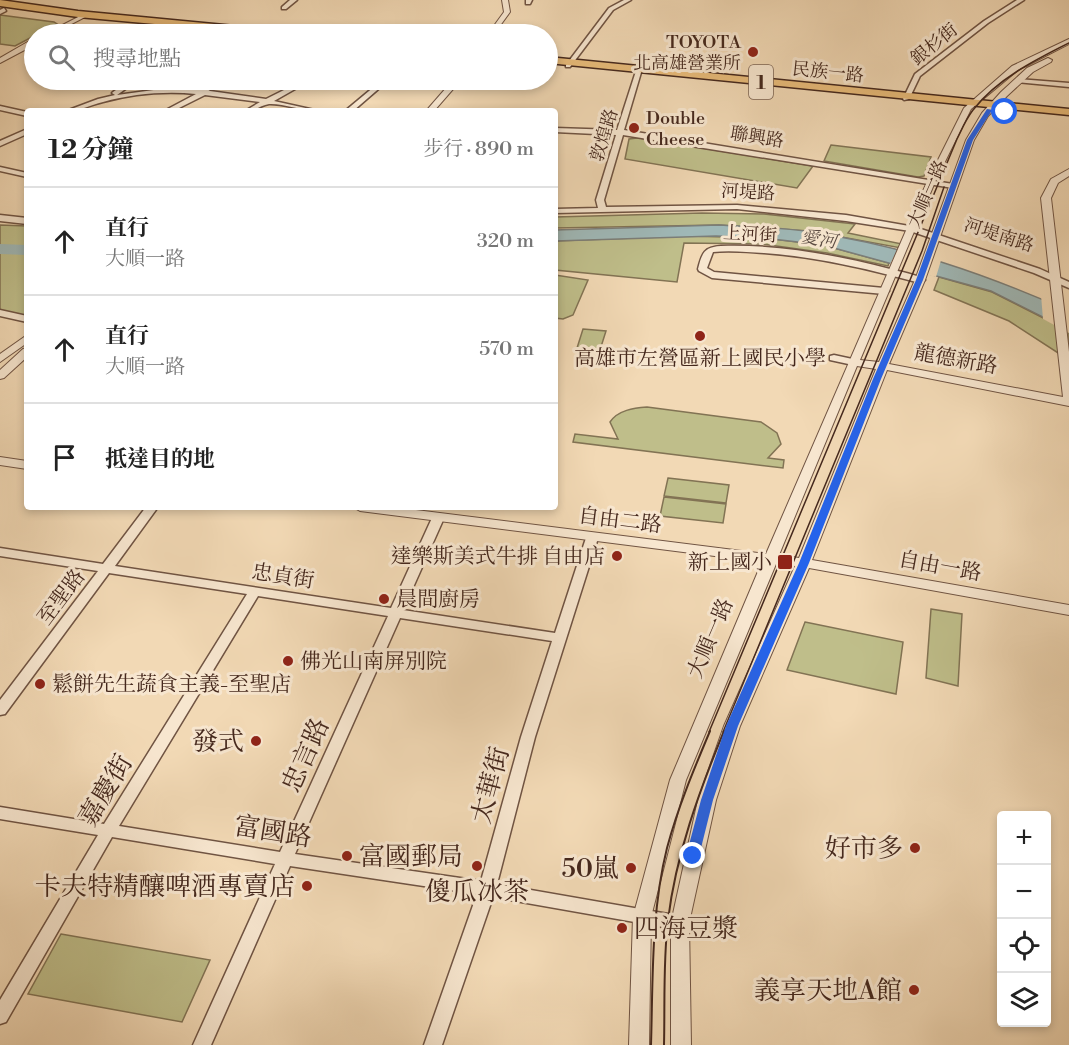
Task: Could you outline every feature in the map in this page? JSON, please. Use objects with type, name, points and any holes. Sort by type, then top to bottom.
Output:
[{"type":"main road","points":[[1,9],[131,24]]},
{"type":"main road","points":[[1,9],[141,24]]},
{"type":"main road","points":[[78,18],[121,24]]},
{"type":"main road","points":[[78,18],[157,24]]},
{"type":"main road","name":"民族一路","points":[[558,65],[569,64],[637,74],[1069,116]]},
{"type":"main road","name":"民族一路","points":[[558,67],[907,98],[969,107]]},
{"type":"street","points":[[284,8],[294,0]]},
{"type":"street","points":[[498,24],[507,12],[505,0]]},
{"type":"street","points":[[569,64],[611,9],[628,0]]},
{"type":"street","name":"銀杉街","points":[[907,98],[917,75],[986,22],[1021,0]]},
{"type":"street","points":[[67,24],[78,18]]},
{"type":"street","points":[[969,107],[1015,68],[1069,40]]},
{"type":"street","points":[[0,61],[24,48]]},
{"type":"street","name":"大順一路","points":[[921,278],[970,140],[990,109],[1030,70],[1069,50]]},
{"type":"street","points":[[0,55],[9,56]]},
{"type":"street","name":"敦煌路","points":[[603,210],[600,200],[637,74]]},
{"type":"street","points":[[1018,81],[1069,85]]},
{"type":"street","points":[[111,96],[120,90]]},
{"type":"street","points":[[78,108],[111,96],[161,90],[207,91],[301,108]]},
{"type":"street","points":[[254,108],[288,90]]},
{"type":"street","points":[[353,108],[374,90]]},
{"type":"street","points":[[433,108],[448,90]]},
{"type":"street","points":[[174,108],[207,91]]},
{"type":"street","name":"大順一路","points":[[639,1045],[642,917],[678,780],[893,269],[912,230],[931,182],[969,107]]},
{"type":"street","points":[[0,108],[24,113]]},
{"type":"street","name":"聯興路","points":[[558,130],[621,132],[953,186]]},
{"type":"street","points":[[0,144],[24,132]]},
{"type":"street","points":[[0,169],[24,174]]},
{"type":"street","points":[[1069,172],[1054,181],[1046,198],[1069,402]]},
{"type":"street","name":"河堤路","points":[[558,211],[699,207],[769,209],[846,218],[912,230],[936,237]]},
{"type":"street","points":[[0,218],[24,221]]},
{"type":"street","name":"河堤南路","points":[[936,237],[948,237],[987,247],[1056,275],[1069,285]]},
{"type":"street","name":"河堤南路","points":[[936,237],[976,250],[990,251],[1069,278]]},
{"type":"street","name":"上河街","points":[[884,291],[712,275],[702,269],[706,254],[716,249],[768,251],[830,258],[893,269],[921,278]]},
{"type":"street","points":[[681,1045],[680,924],[707,800],[732,726],[804,563],[882,367],[921,278]]},
{"type":"street","points":[[0,313],[24,318]]},
{"type":"street","points":[[0,359],[24,340]]},
{"type":"street","points":[[0,376],[24,354]]},
{"type":"street","name":"龍德新路","points":[[834,358],[910,370],[1069,402]]},
{"type":"street","points":[[0,461],[24,465]]},
{"type":"street","name":"至聖路","points":[[0,710],[150,510]]},
{"type":"street","name":"自由二路","points":[[381,510],[804,563]]},
{"type":"street","name":"忠言路","points":[[202,1045],[438,518]]},
{"type":"street","name":"太華街","points":[[433,1045],[487,888],[528,737],[592,538]]},
{"type":"street","name":"忠貞街","points":[[0,552],[560,638]]},
{"type":"street","name":"自由一路","points":[[804,563],[1069,610]]},
{"type":"street","name":"嘉慶街","points":[[0,1016],[108,831],[255,591]]},
{"type":"street","name":"富國路","points":[[0,813],[284,859],[487,888],[680,924]]},
{"type":"shaded area","points":[[0,15],[57,24],[24,24],[24,41],[15,46],[0,44]]},
{"type":"shaded area","points":[[637,138],[813,166],[797,188],[625,159],[629,139]]},
{"type":"shaded area","points":[[831,145],[931,157],[924,176],[918,177],[824,161]]},
{"type":"shaded area","points":[[702,213],[764,214],[855,224],[848,233],[902,244],[901,248],[809,231],[719,225],[558,228],[558,217]]},
{"type":"shaded area","points":[[0,225],[24,226],[24,318],[0,313]]},
{"type":"shaded area","points":[[688,236],[764,238],[823,245],[889,263],[888,266],[827,253],[762,244],[684,243],[677,282],[558,270],[558,241]]},
{"type":"shaded area","points":[[558,275],[588,280],[573,315],[558,318]]},
{"type":"shaded area","points":[[939,277],[992,292],[1069,331],[1069,360],[1009,321],[934,290]]},
{"type":"shaded area","points":[[583,329],[606,331],[600,350],[577,348]]},
{"type":"shaded area","points":[[647,407],[761,422],[777,433],[781,444],[768,458],[784,460],[783,468],[573,442],[575,434],[618,439],[610,422],[613,418],[627,410]]},
{"type":"shaded area","points":[[668,478],[729,485],[726,503],[664,496]]},
{"type":"shaded area","points":[[664,497],[726,504],[723,523],[660,516]]},
{"type":"shaded area","points":[[931,609],[962,614],[958,686],[926,678]]},
{"type":"shaded area","points":[[805,622],[903,642],[896,694],[787,670]]},
{"type":"shaded area","points":[[61,934],[210,960],[182,1022],[28,994]]},
{"type":"water","name":"愛河","points":[[719,225],[777,228],[845,238],[943,262],[1069,311],[1069,330],[991,291],[823,245],[764,238],[716,236],[558,241],[558,230]]},
{"type":"pier","points":[[899,247],[942,257],[936,277],[889,266]]},
{"type":"pier","points":[[1041,295],[1069,307],[1069,333],[1043,319]]},
{"type":"waterway","name":"愛河","points":[[0,249],[24,250]]},
{"type":"tram line","points":[[709,732],[964,124],[973,110],[993,89],[1030,63],[1069,43]]},
{"type":"tram line","points":[[723,732],[922,251],[944,187]]},
{"type":"tram line","points":[[651,1045],[655,921],[662,872],[676,818],[710,731]]},
{"type":"tram line","points":[[664,1045],[665,951],[672,895],[690,824],[724,731]]},
{"type":"place","name":"TOYOTA 北高雄營業所","points":[[753,52]]},
{"type":"place","name":"Double Cheese","points":[[634,128]]},
{"type":"place","name":"高雄市左營區新上國民小學","points":[[700,336]]},
{"type":"place","name":"達樂斯美式牛排 自由店","points":[[617,556]]},
{"type":"place","name":"新上國小","points":[[785,562]]},
{"type":"place","name":"晨間廚房","points":[[384,599]]},
{"type":"place","name":"佛光山南屏別院","points":[[288,661]]},
{"type":"place","name":"鬆餅先生蔬食主義-至聖店","points":[[40,684]]},
{"type":"place","name":"發式","points":[[256,741]]},
{"type":"place","name":"好市多","points":[[915,848]]},
{"type":"place","name":"富國郵局","points":[[347,856]]},
{"type":"place","name":"傻瓜冰茶","points":[[477,866]]},
{"type":"place","name":"50嵐","points":[[631,868]]},
{"type":"place","name":"卡夫特精釀啤酒專賣店","points":[[307,886]]},
{"type":"place","name":"四海豆漿","points":[[622,928]]},
{"type":"place","name":"義享天地A館","points":[[914,990]]},
{"type":"route","points":[[693,856],[707,800],[732,726],[804,563],[877,379],[920,280],[970,140],[989,110],[1005,112]]}]
